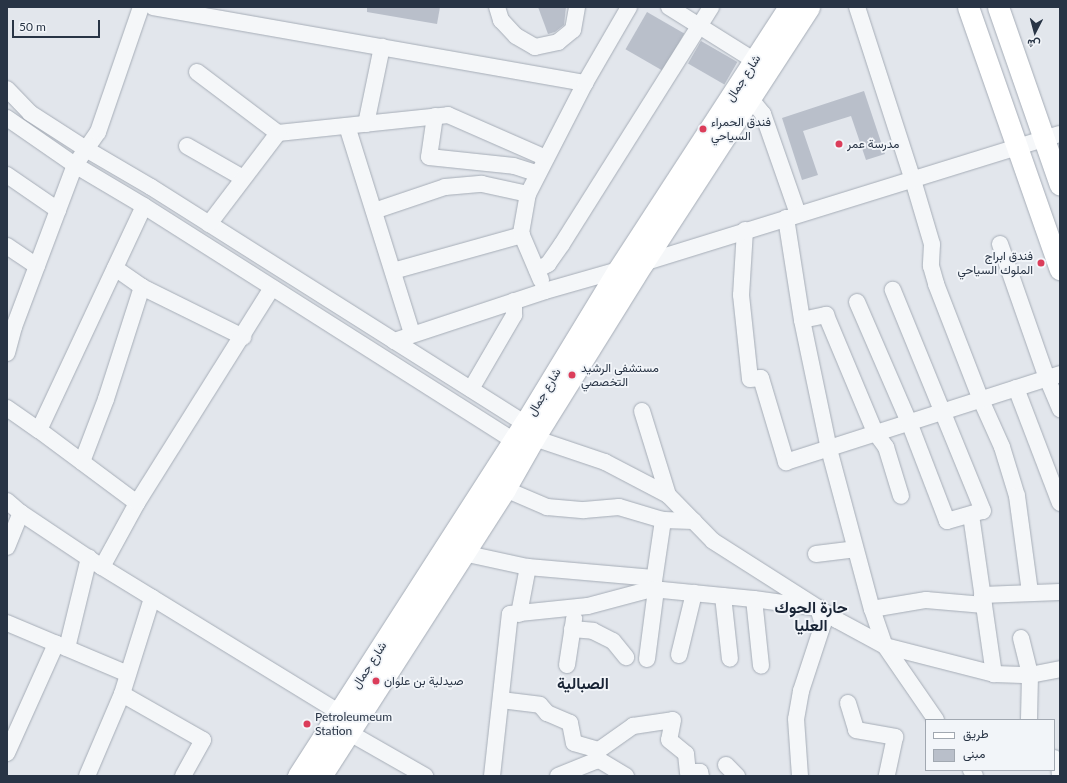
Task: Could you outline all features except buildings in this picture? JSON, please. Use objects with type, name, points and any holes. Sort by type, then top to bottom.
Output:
[{"type":"main road","name":"شارع جمال","points":[[321,776],[347,722],[514,441],[530,430],[643,263],[750,98],[761,65],[788,7]]},
{"type":"main road","name":"شارع جمال","points":[[298,776],[347,722],[463,553],[505,489],[530,430],[618,270],[761,65],[809,7]]},
{"type":"main road","points":[[968,7],[1016,148],[1060,270]]},
{"type":"main road","points":[[998,7],[1052,137],[1060,185]]},
{"type":"street","points":[[7,353],[11,324],[37,266],[75,165],[98,132],[141,7]]},
{"type":"street","points":[[153,7],[585,83]]},
{"type":"street","points":[[497,7],[501,20],[516,36],[535,47],[558,42],[573,30],[577,7]]},
{"type":"street","points":[[545,291],[522,235],[528,194],[585,83],[629,7]]},
{"type":"street","points":[[669,7],[761,65]]},
{"type":"street","points":[[537,270],[548,264],[562,244],[711,7]]},
{"type":"street","points":[[857,7],[932,244],[931,266],[936,284],[981,400],[1002,447],[1017,496],[1030,592]]},
{"type":"street","points":[[366,124],[382,47]]},
{"type":"street","points":[[197,72],[278,133],[448,115],[546,158]]},
{"type":"street","points":[[7,88],[30,112],[86,149],[209,224],[394,342],[471,389],[530,430],[605,462],[668,495],[713,540],[818,608],[885,646],[994,674],[1030,675],[1060,669]]},
{"type":"street","points":[[750,98],[763,114],[792,216],[802,320],[829,449],[872,609],[885,646],[935,719]]},
{"type":"street","points":[[435,116],[429,157],[514,166],[538,174]]},
{"type":"street","points":[[7,118],[75,165],[144,206],[514,441]]},
{"type":"street","points":[[347,126],[412,334]]},
{"type":"street","points":[[209,224],[278,133]]},
{"type":"street","points":[[394,342],[412,334],[545,291],[643,263],[745,230],[1052,137]]},
{"type":"street","points":[[187,146],[244,178]]},
{"type":"street","points":[[7,175],[58,210]]},
{"type":"street","points":[[374,211],[445,187],[482,184],[528,194]]},
{"type":"street","points":[[39,430],[144,206]]},
{"type":"street","points":[[745,230],[741,295],[750,379],[761,378],[786,462],[829,449],[875,432],[981,400],[1053,376]]},
{"type":"street","points":[[392,271],[522,235]]},
{"type":"street","points":[[1000,244],[1053,376],[1060,409]]},
{"type":"street","points":[[7,246],[37,266]]},
{"type":"street","points":[[115,268],[142,287],[242,338]]},
{"type":"street","points":[[82,462],[106,399],[142,287]]},
{"type":"street","points":[[7,753],[62,646],[95,563],[137,504],[272,288]]},
{"type":"street","points":[[857,302],[909,422],[947,521],[983,511],[944,411],[893,290]]},
{"type":"street","points":[[471,389],[514,315],[514,301]]},
{"type":"street","points":[[802,320],[826,315],[875,432],[886,447],[902,496]]},
{"type":"street","points":[[1016,388],[1060,503]]},
{"type":"street","points":[[7,408],[39,430],[137,504]]},
{"type":"street","points":[[642,411],[668,495]]},
{"type":"street","points":[[505,489],[547,507],[584,510],[619,507],[663,520],[694,521]]},
{"type":"street","points":[[7,501],[21,513],[95,563],[347,722],[424,776]]},
{"type":"street","points":[[7,547],[21,513]]},
{"type":"street","points":[[971,514],[994,674]]},
{"type":"street","points":[[647,659],[654,586],[663,520]]},
{"type":"street","points":[[816,554],[855,549]]},
{"type":"street","points":[[463,553],[528,567],[694,593],[754,599],[818,608]]},
{"type":"street","points":[[518,614],[528,567]]},
{"type":"street","points":[[492,776],[510,614],[588,606],[654,586]]},
{"type":"street","points":[[872,609],[926,600],[983,600],[1030,592],[1060,592]]},
{"type":"street","points":[[679,654],[694,593]]},
{"type":"street","points":[[723,596],[730,660]]},
{"type":"street","points":[[87,776],[122,694],[152,598]]},
{"type":"street","points":[[754,599],[760,666]]},
{"type":"street","points":[[567,665],[575,608]]},
{"type":"street","points":[[800,776],[796,719],[801,691],[823,624],[818,608]]},
{"type":"street","points":[[7,623],[128,674]]},
{"type":"street","points":[[572,629],[593,631],[613,641],[626,656]]},
{"type":"street","points":[[1021,638],[1030,675],[1029,719]]},
{"type":"street","points":[[122,694],[203,740],[183,776]]},
{"type":"street","points":[[501,700],[540,705],[546,713],[570,723],[574,743],[593,762],[626,776]]},
{"type":"street","points":[[848,703],[856,730],[895,737],[887,776]]},
{"type":"street","points":[[558,776],[593,762],[633,726],[673,720],[669,740],[686,754],[688,772],[700,772],[700,776]]},
{"type":"street","points":[[1055,759],[1059,764],[1060,776]]},
{"type":"street","points":[[726,765],[737,776]]},
{"type":"place","name":"فندق الحمراء السياحي","points":[[703,129]]},
{"type":"place","name":"مدرسة عمر","points":[[839,144]]},
{"type":"place","name":"فندق ابراج الملوك السياحي","points":[[1041,263]]},
{"type":"place","name":"مستشفى الرشيد التخصصي","points":[[572,375]]},
{"type":"place","name":"صيدلية بن علوان","points":[[376,681]]},
{"type":"place","name":"Petroleumeum Station","points":[[307,724]]},
{"type":"district","name":"حارة الحوك العليا","points":[[811,616]]},
{"type":"district","name":"الصبالية","points":[[583,683]]}]
